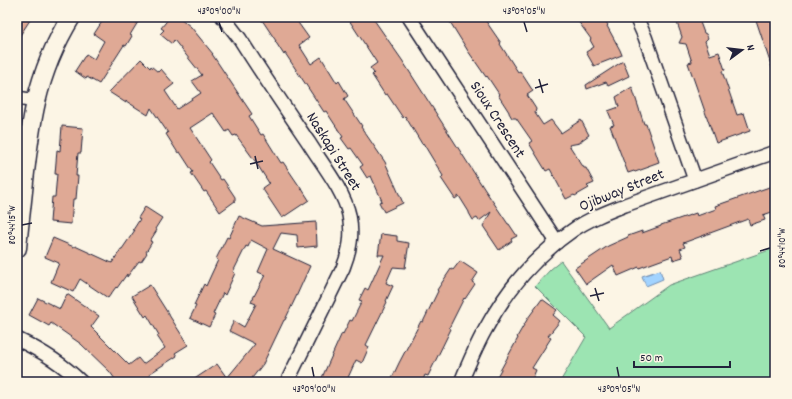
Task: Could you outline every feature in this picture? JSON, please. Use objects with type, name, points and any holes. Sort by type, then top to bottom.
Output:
[{"type":"main road","points":[[17,248],[27,154],[36,101],[57,41],[71,17]]},
{"type":"street","name":"Naskapi Street","points":[[223,17],[240,39],[337,185],[349,213],[351,240],[344,268],[287,382]]},
{"type":"street","name":"Sioux Crescent","points":[[409,17],[557,242]]},
{"type":"street","points":[[636,17],[645,37],[695,180]]},
{"type":"street","points":[[17,98],[36,101]]},
{"type":"street","name":"Ojibway Street","points":[[460,382],[485,329],[501,302],[523,273],[557,242],[573,230],[601,214],[775,152]]},
{"type":"street","points":[[17,339],[45,354],[74,375],[81,382]]},
{"type":"green space","points":[[775,248],[775,382],[560,382],[586,337],[535,286],[561,261],[609,328],[669,285]]},
{"type":"water","points":[[660,270],[663,279],[646,286],[642,276]]},
{"type":"building","points":[[17,17],[32,17],[17,40]]},
{"type":"building","points":[[105,17],[141,17],[130,35],[132,36],[126,46],[124,45],[99,84],[87,77],[86,79],[75,71],[86,54],[94,59],[104,41],[94,34]]},
{"type":"building","points":[[170,17],[179,17],[191,27],[213,54],[252,114],[249,116],[261,135],[263,134],[281,163],[283,162],[309,200],[282,218],[262,188],[269,183],[255,161],[236,135],[233,136],[229,130],[226,132],[213,113],[190,128],[211,160],[209,162],[235,197],[235,201],[220,212],[206,191],[204,192],[191,173],[193,172],[180,152],[178,153],[166,134],[168,133],[151,108],[148,115],[109,92],[141,59],[150,68],[151,66],[158,72],[161,69],[174,84],[165,91],[177,109],[201,93],[192,81],[202,75],[174,40],[172,44],[160,34],[164,30],[161,28]]},
{"type":"building","points":[[260,17],[294,17],[309,38],[299,45],[311,64],[321,57],[337,83],[339,81],[348,96],[344,99],[385,162],[403,203],[384,212],[379,202],[382,201],[371,176],[367,178],[360,167],[363,165],[351,148],[349,149],[341,138],[343,137],[326,111],[324,112],[285,53],[284,55]]},
{"type":"building","points":[[347,17],[372,17],[402,60],[485,190],[517,236],[511,239],[512,241],[499,250],[483,226],[491,212],[479,221],[477,218],[473,220],[459,196],[455,199],[441,178],[443,176],[405,116],[403,118],[372,75],[374,73],[370,68],[377,63]]},
{"type":"building","points":[[447,17],[483,17],[501,43],[500,44],[518,72],[520,71],[533,91],[527,95],[536,109],[535,113],[543,125],[551,120],[561,133],[581,120],[589,135],[580,143],[569,145],[584,168],[586,168],[594,183],[587,186],[589,188],[566,199],[550,169],[546,171],[529,143],[532,141],[516,118],[512,118],[498,95],[499,94],[468,51]]},
{"type":"building","points":[[575,17],[603,17],[622,55],[594,66],[586,52],[594,47],[590,40],[591,39]]},
{"type":"building","points":[[675,17],[698,17],[704,33],[708,38],[705,41],[710,55],[719,52],[725,70],[722,71],[737,115],[744,113],[750,131],[716,143],[688,63],[692,62],[686,44],[679,43],[682,37]]},
{"type":"building","points":[[755,17],[775,17],[775,71],[773,71]]},
{"type":"building","points":[[623,61],[629,76],[608,86],[606,82],[587,89],[586,85]]},
{"type":"building","points":[[632,87],[644,124],[646,124],[659,162],[635,172],[628,173],[610,126],[614,125],[608,111],[619,107],[616,97]]},
{"type":"building","points":[[62,126],[83,128],[81,153],[78,153],[76,199],[73,199],[71,224],[50,222],[52,197],[55,197],[57,150],[60,151]]},
{"type":"building","points":[[775,185],[775,211],[763,215],[765,220],[750,225],[748,219],[683,243],[685,247],[680,249],[683,257],[673,260],[672,256],[618,276],[613,265],[586,284],[575,268],[608,246],[628,236],[642,231],[642,233],[696,213],[697,216],[716,209],[715,206]]},
{"type":"building","points":[[145,207],[162,218],[155,229],[157,230],[150,241],[152,242],[141,262],[139,261],[127,277],[127,274],[108,298],[80,279],[73,292],[51,282],[59,263],[45,257],[53,238],[74,247],[75,246],[112,263],[135,230],[133,230],[140,219],[138,218]]},
{"type":"building","points":[[239,216],[262,226],[316,222],[317,246],[298,248],[297,235],[281,233],[273,249],[310,266],[263,364],[249,382],[190,382],[217,364],[227,378],[255,344],[229,331],[234,321],[244,327],[256,304],[251,302],[265,275],[258,272],[268,249],[251,240],[248,247],[246,246],[233,272],[235,273],[225,295],[223,293],[213,314],[215,315],[209,327],[190,318],[196,306],[194,305],[204,284],[206,286],[218,260],[216,259],[227,237],[229,238]]},
{"type":"building","points":[[381,234],[397,236],[397,241],[409,243],[405,268],[393,267],[386,283],[393,286],[386,301],[387,302],[366,345],[369,347],[362,363],[356,360],[346,382],[320,382],[342,333],[343,334],[350,320],[352,321],[362,301],[359,300],[365,288],[368,290],[384,255],[378,255]]},
{"type":"building","points":[[460,261],[478,273],[472,282],[475,284],[465,299],[464,298],[428,376],[425,375],[422,382],[390,382],[421,321],[423,322],[438,291],[437,290],[451,269],[453,270]]},
{"type":"building","points":[[150,285],[188,345],[175,353],[177,356],[149,374],[155,382],[117,382],[110,372],[81,344],[51,323],[49,326],[29,315],[38,298],[60,309],[67,294],[99,316],[91,327],[129,365],[138,358],[143,364],[165,348],[157,336],[159,335],[147,315],[145,317],[132,296]]},
{"type":"building","points":[[542,299],[557,310],[553,315],[560,321],[548,336],[551,338],[532,368],[536,370],[531,382],[494,382],[518,338],[517,337],[528,318]]}]
